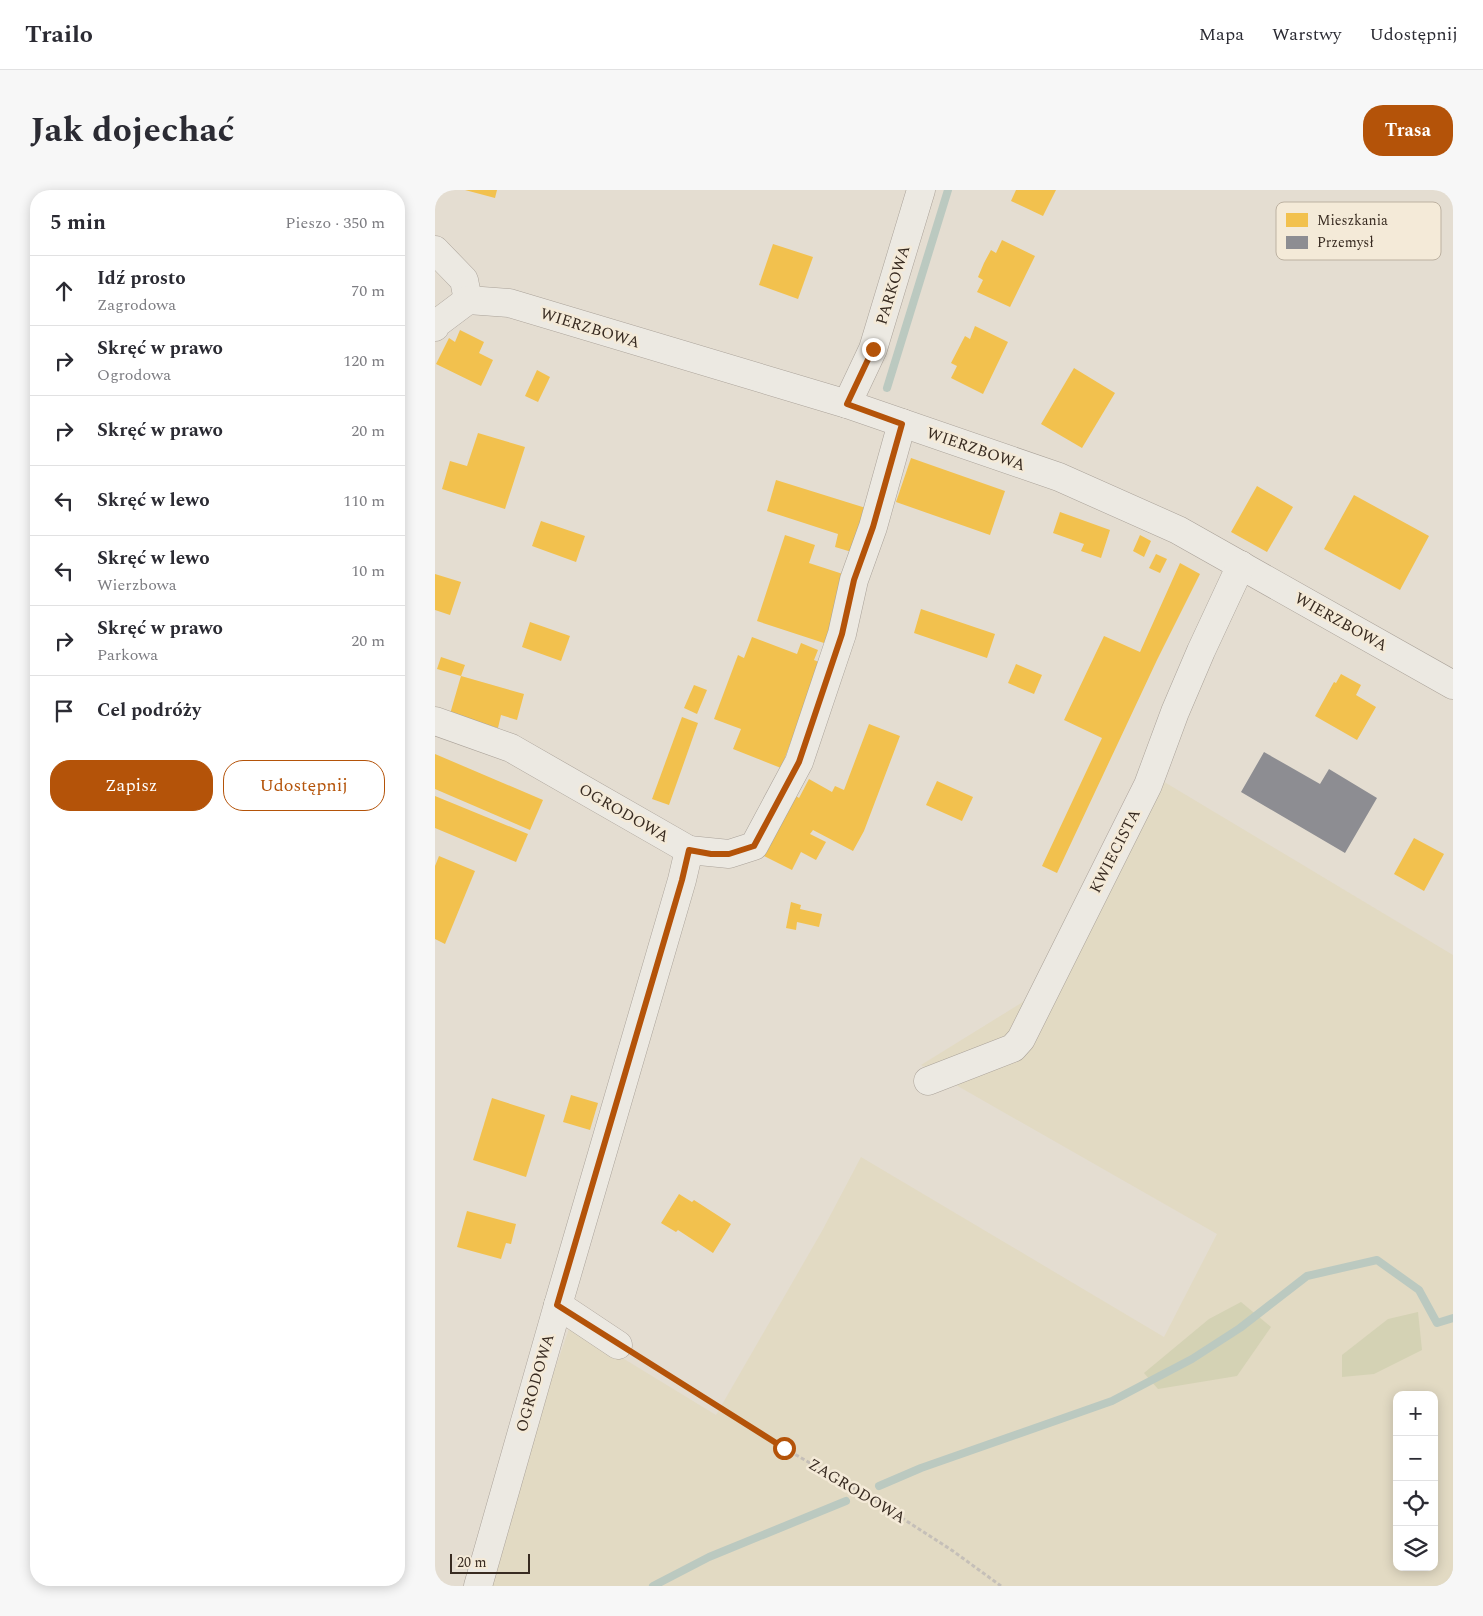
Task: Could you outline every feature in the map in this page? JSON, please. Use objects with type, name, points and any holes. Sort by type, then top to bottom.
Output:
[{"type":"street","name":"PARKOWA","points":[[847,404],[873,349],[921,190]]},
{"type":"street","points":[[435,250],[464,280],[468,300],[436,324],[435,327]]},
{"type":"street","name":"WIERZBOWA","points":[[468,300],[509,303],[847,404],[1059,477],[1178,530],[1453,685]]},
{"type":"street","points":[[689,850],[711,854],[729,854],[754,846],[799,762],[842,634],[854,580],[873,527],[902,424]]},
{"type":"street","name":"KWIECISTA","points":[[928,1081],[1013,1048],[1021,1039],[1148,785],[1175,712],[1241,565]]},
{"type":"street","name":"OGRODOWA","points":[[435,721],[511,748],[689,850],[677,899],[557,1305],[478,1586]]},
{"type":"street","points":[[557,1305],[618,1344]]},
{"type":"path","name":"ZAGRODOWA","points":[[618,1344],[784,1448],[874,1500],[953,1551],[1001,1586]]},
{"type":"shaded area","points":[[1161,780],[1453,955],[1453,1586],[491,1586],[528,1446],[570,1326],[716,1415],[822,1231],[861,1157],[1164,1337],[1217,1234],[921,1065],[1060,979]]},
{"type":"shaded area","points":[[1241,1302],[1271,1327],[1237,1376],[1158,1389],[1144,1373],[1209,1319]]},
{"type":"shaded area","points":[[1418,1312],[1422,1350],[1374,1374],[1342,1377],[1342,1355],[1388,1319]]},
{"type":"building: Mieszkania","points":[[465,190],[497,190],[495,198]]},
{"type":"building: Mieszkania","points":[[1016,190],[1056,190],[1043,216],[1011,201]]},
{"type":"building: Mieszkania","points":[[1002,240],[1035,256],[1010,307],[977,292],[983,280],[978,277],[984,263],[991,250],[996,253]]},
{"type":"building: Mieszkania","points":[[773,244],[813,257],[798,299],[759,285]]},
{"type":"building: Mieszkania","points":[[975,326],[1008,342],[983,394],[951,378],[957,366],[951,363],[965,336],[970,339]]},
{"type":"building: Mieszkania","points":[[460,330],[484,342],[479,353],[493,360],[481,386],[436,364],[449,338],[455,342]]},
{"type":"building: Mieszkania","points":[[1074,368],[1115,393],[1082,448],[1041,424]]},
{"type":"building: Mieszkania","points":[[537,370],[550,377],[538,402],[525,396]]},
{"type":"building: Mieszkania","points":[[478,433],[525,447],[505,509],[442,489],[450,461],[467,466]]},
{"type":"building: Mieszkania","points":[[911,458],[1005,491],[990,535],[896,502]]},
{"type":"building: Mieszkania","points":[[776,480],[869,509],[855,553],[835,547],[838,534],[767,511]]},
{"type":"building: Mieszkania","points":[[1257,486],[1293,507],[1267,552],[1231,532]]},
{"type":"building: Mieszkania","points":[[1354,495],[1429,536],[1400,590],[1324,549]]},
{"type":"building: Mieszkania","points":[[1060,512],[1110,530],[1101,558],[1081,551],[1084,544],[1053,533]]},
{"type":"building: Mieszkania","points":[[541,521],[585,536],[576,562],[532,546]]},
{"type":"building: Mieszkania","points":[[785,535],[815,545],[809,563],[849,576],[827,644],[757,621]]},
{"type":"building: Mieszkania","points":[[1140,535],[1151,541],[1144,557],[1133,551]]},
{"type":"building: Mieszkania","points":[[1156,554],[1167,559],[1160,573],[1149,568]]},
{"type":"building: Mieszkania","points":[[1180,563],[1200,574],[1157,660],[1057,873],[1042,866],[1102,738],[1064,720],[1104,636],[1140,652]]},
{"type":"building: Mieszkania","points":[[435,574],[461,582],[450,615],[435,610]]},
{"type":"building: Mieszkania","points":[[921,609],[995,634],[987,658],[914,633]]},
{"type":"building: Mieszkania","points":[[530,622],[570,636],[561,661],[522,647]]},
{"type":"building: Mieszkania","points":[[752,637],[797,654],[801,643],[818,650],[814,660],[821,663],[781,768],[733,749],[741,729],[714,719],[738,655],[744,658]]},
{"type":"building: Mieszkania","points":[[441,657],[465,665],[461,676],[437,669]]},
{"type":"building: Mieszkania","points":[[1016,664],[1042,675],[1034,694],[1008,683]]},
{"type":"building: Mieszkania","points":[[1341,674],[1361,685],[1356,695],[1376,707],[1357,740],[1315,716],[1334,682],[1336,683]]},
{"type":"building: Mieszkania","points":[[461,676],[524,694],[517,720],[501,715],[498,728],[450,714]]},
{"type":"building: Mieszkania","points":[[694,685],[707,690],[697,714],[684,708]]},
{"type":"building: Mieszkania","points":[[682,717],[698,723],[669,805],[652,799]]},
{"type":"building: Mieszkania","points":[[869,724],[900,736],[864,831],[853,851],[813,830],[810,834],[826,842],[816,860],[801,852],[792,870],[762,855],[793,794],[799,798],[809,779],[832,792],[835,786],[844,790]]},
{"type":"building: Mieszkania","points":[[435,754],[543,800],[530,830],[435,789]]},
{"type":"building: Mieszkania","points":[[937,781],[973,797],[962,821],[926,805]]},
{"type":"building: Mieszkania","points":[[435,796],[528,834],[516,862],[435,828]]},
{"type":"building: Mieszkania","points":[[1414,838],[1444,854],[1424,891],[1394,874]]},
{"type":"building: Mieszkania","points":[[439,856],[475,871],[445,944],[435,939],[435,866]]},
{"type":"building: Mieszkania","points":[[791,902],[801,905],[800,909],[822,914],[819,927],[797,922],[796,930],[786,928]]},
{"type":"building: Mieszkania","points":[[571,1095],[598,1103],[590,1130],[563,1122]]},
{"type":"building: Mieszkania","points":[[492,1098],[545,1115],[526,1177],[473,1160]]},
{"type":"building: Mieszkania","points":[[679,1194],[692,1202],[694,1200],[731,1224],[713,1253],[678,1230],[676,1232],[661,1223]]},
{"type":"building: Mieszkania","points":[[467,1211],[516,1224],[511,1244],[506,1243],[501,1259],[457,1247]]},
{"type":"building: Przemysł","points":[[1264,752],[1320,784],[1329,769],[1377,798],[1345,853],[1241,792]]},
{"type":"waterway","points":[[887,388],[948,190]]},
{"type":"waterway","points":[[879,1486],[921,1468],[1112,1401],[1192,1359],[1240,1328],[1307,1276],[1377,1260],[1419,1290],[1437,1323],[1453,1318]]},
{"type":"waterway","points":[[653,1586],[709,1557],[846,1501]]},
{"type":"route","points":[[784,1448],[557,1305],[682,880],[689,850],[711,854],[729,854],[754,846],[799,762],[842,634],[854,580],[873,527],[902,424],[847,404],[873,349]]}]
